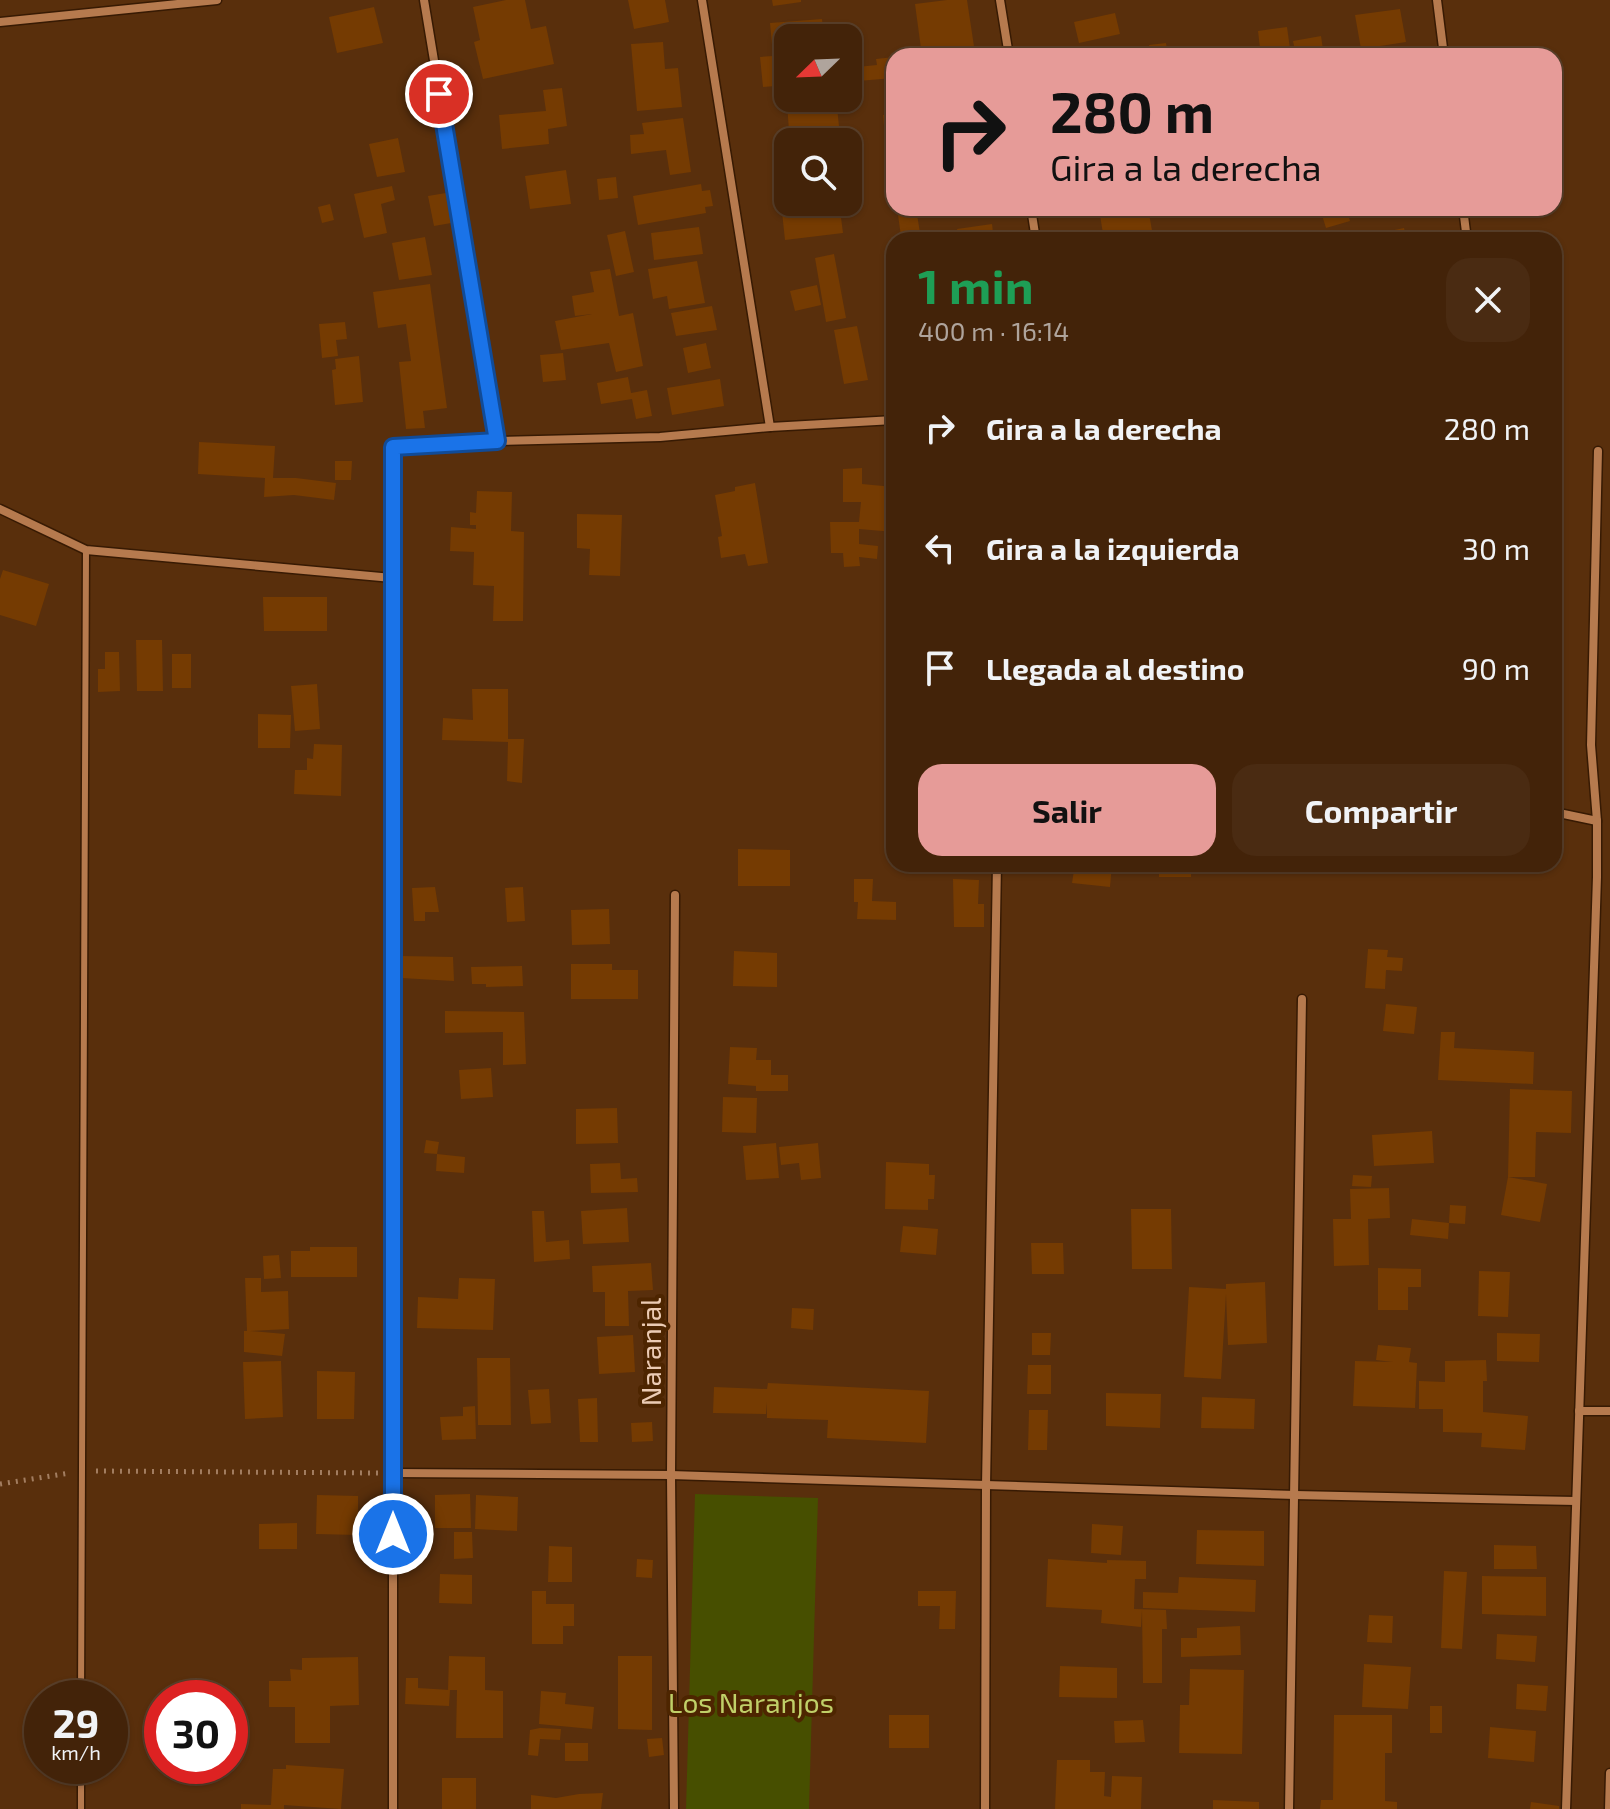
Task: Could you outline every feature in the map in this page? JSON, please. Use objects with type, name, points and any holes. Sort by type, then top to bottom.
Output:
[{"type":"street","points":[[0,22],[217,0]]},
{"type":"street","points":[[424,0],[497,441]]},
{"type":"street","points":[[702,0],[770,427]]},
{"type":"street","points":[[1000,0],[1008,48]]},
{"type":"street","points":[[1437,0],[1443,48]]},
{"type":"street","points":[[393,1809],[393,447],[660,437],[886,420]]},
{"type":"street","points":[[1566,1809],[1597,877],[1597,821],[1591,745],[1598,451]]},
{"type":"street","points":[[0,509],[86,550],[392,578]]},
{"type":"street","points":[[1562,814],[1597,821]]},
{"type":"street","points":[[985,1809],[986,1486],[997,872]]},
{"type":"street","name":"Naranjal","points":[[674,1809],[671,1475],[675,895]]},
{"type":"street","points":[[1289,1809],[1302,999]]},
{"type":"street","points":[[1579,1411],[1610,1411]]},
{"type":"street","points":[[393,1473],[671,1475],[1576,1501]]},
{"type":"street","points":[[1609,1809],[1610,1773]]},
{"type":"lane","points":[[81,1680],[86,550]]},
{"type":"lane","points":[[81,1784],[81,1809]]},
{"type":"path","points":[[0,1484],[82,1471],[393,1473]]},
{"type":"green space","name":"Los Naranjos","points":[[695,1494],[818,1498],[809,1809],[686,1809]]},
{"type":"building","points":[[506,0],[525,0],[531,29],[546,26],[554,64],[483,79],[474,42],[480,40],[473,7]]},
{"type":"building","points":[[628,0],[665,0],[669,22],[634,29]]},
{"type":"building","points":[[772,0],[801,0],[801,2],[773,6]]},
{"type":"building","points":[[967,0],[974,48],[921,48],[915,4]]},
{"type":"building","points":[[374,7],[383,43],[337,53],[329,17]]},
{"type":"building","points":[[1400,9],[1406,42],[1361,48],[1355,15]]},
{"type":"building","points":[[1115,13],[1120,34],[1079,43],[1074,22]]},
{"type":"building","points":[[822,19],[823,24],[774,24],[774,86],[763,87],[760,57],[773,56],[770,23]]},
{"type":"building","points":[[1287,27],[1290,48],[1260,48],[1258,31]]},
{"type":"building","points":[[1321,36],[1323,48],[1294,48],[1293,41]]},
{"type":"building","points":[[663,42],[665,69],[678,68],[682,107],[637,111],[631,44]]},
{"type":"building","points":[[1166,43],[1167,48],[1150,48],[1149,45]]},
{"type":"building","points":[[886,58],[886,79],[862,81],[862,66],[877,65],[876,59]]},
{"type":"building","points":[[562,88],[567,126],[548,129],[549,144],[502,149],[499,115],[546,111],[543,90]]},
{"type":"building","points":[[788,112],[838,112],[839,126],[789,128]]},
{"type":"building","points":[[883,115],[886,115],[886,147]]},
{"type":"building","points":[[683,118],[691,172],[670,175],[666,150],[631,154],[630,135],[644,134],[642,123]]},
{"type":"building","points":[[398,138],[405,172],[377,177],[369,144]]},
{"type":"building","points":[[566,170],[571,204],[530,209],[525,176]]},
{"type":"building","points":[[616,177],[618,198],[599,200],[597,179]]},
{"type":"building","points":[[701,184],[702,191],[710,190],[713,206],[705,207],[706,213],[638,225],[633,196]]},
{"type":"building","points":[[392,186],[395,200],[381,204],[387,233],[364,238],[354,194]]},
{"type":"building","points":[[452,192],[457,222],[434,226],[428,196]]},
{"type":"building","points":[[330,204],[334,220],[322,223],[318,207]]},
{"type":"building","points":[[782,216],[841,216],[843,233],[785,240]]},
{"type":"building","points":[[898,216],[917,216],[920,232],[900,232]]},
{"type":"building","points":[[1100,216],[1149,216],[1152,232],[1103,232]]},
{"type":"building","points":[[1322,216],[1348,216],[1350,221],[1326,228]]},
{"type":"building","points":[[992,224],[993,232],[958,232],[957,229]]},
{"type":"building","points":[[699,227],[703,254],[654,260],[651,233]]},
{"type":"building","points":[[1404,228],[1405,232],[1385,232]]},
{"type":"building","points":[[625,231],[634,272],[616,276],[607,235]]},
{"type":"building","points":[[425,237],[432,275],[399,280],[392,243]]},
{"type":"building","points":[[834,254],[846,318],[826,322],[815,258]]},
{"type":"building","points":[[697,261],[705,303],[669,309],[667,296],[653,299],[648,269]]},
{"type":"building","points":[[610,269],[619,316],[633,313],[643,366],[616,372],[609,343],[561,350],[555,321],[592,314],[575,316],[572,296],[594,292],[590,272]]},
{"type":"building","points":[[430,284],[447,408],[423,411],[425,428],[406,429],[399,362],[411,361],[406,324],[378,328],[373,292]]},
{"type":"building","points":[[817,285],[821,305],[795,311],[790,291]]},
{"type":"building","points":[[712,306],[717,330],[676,336],[671,313]]},
{"type":"building","points":[[345,322],[347,339],[336,340],[338,356],[322,358],[319,324]]},
{"type":"building","points":[[857,326],[868,380],[844,384],[834,330]]},
{"type":"building","points":[[706,343],[711,368],[688,373],[683,348]]},
{"type":"building","points":[[563,353],[566,380],[543,382],[540,355]]},
{"type":"building","points":[[359,356],[363,402],[335,405],[332,370],[336,369],[335,359]]},
{"type":"building","points":[[628,377],[631,393],[647,390],[652,416],[636,419],[632,399],[601,404],[597,383]]},
{"type":"building","points":[[720,379],[724,406],[672,415],[667,388]]},
{"type":"building","points":[[199,442],[275,446],[273,478],[336,483],[334,500],[294,495],[264,497],[265,478],[198,474]]},
{"type":"building","points":[[335,461],[352,461],[351,480],[335,480]]},
{"type":"building","points":[[862,468],[862,484],[886,486],[886,531],[859,529],[859,544],[878,546],[877,559],[859,557],[860,566],[844,567],[843,553],[831,553],[830,522],[859,522],[861,502],[843,502],[843,469]]},
{"type":"building","points":[[755,483],[768,563],[748,566],[745,554],[721,558],[718,537],[722,536],[715,495]]},
{"type":"building","points":[[477,491],[512,492],[511,531],[524,532],[523,621],[493,621],[494,586],[473,585],[474,552],[450,551],[451,527],[476,529],[476,525],[470,525],[470,512],[476,513]]},
{"type":"building","points":[[577,514],[622,515],[620,576],[589,575],[590,549],[577,548]]},
{"type":"building","points":[[3,570],[49,584],[36,626],[0,615]]},
{"type":"building","points":[[263,597],[327,597],[327,631],[264,631]]},
{"type":"building","points":[[136,640],[162,640],[163,691],[137,691]]},
{"type":"building","points":[[105,652],[119,652],[120,691],[98,692],[98,669],[105,669]]},
{"type":"building","points":[[172,654],[191,654],[191,688],[172,688]]},
{"type":"building","points":[[317,684],[320,729],[295,731],[291,686]]},
{"type":"building","points":[[472,689],[508,689],[508,739],[524,739],[522,783],[507,781],[508,742],[442,740],[443,718],[473,720]]},
{"type":"building","points":[[258,714],[291,715],[290,748],[258,748]]},
{"type":"building","points":[[314,744],[342,745],[341,796],[294,794],[295,770],[307,770],[307,758],[313,759]]},
{"type":"building","points":[[738,849],[790,850],[790,886],[738,886]]},
{"type":"building","points":[[1074,872],[1111,872],[1110,887],[1072,883]]},
{"type":"building","points":[[1159,872],[1191,872],[1191,877],[1159,877]]},
{"type":"building","points":[[854,879],[873,879],[872,901],[896,902],[896,920],[857,919]]},
{"type":"building","points":[[953,879],[979,880],[978,904],[984,904],[984,927],[954,927]]},
{"type":"building","points":[[435,887],[439,912],[425,912],[425,921],[414,921],[412,888]]},
{"type":"building","points":[[523,887],[525,921],[507,922],[505,888]]},
{"type":"building","points":[[609,909],[610,944],[572,945],[571,910]]},
{"type":"building","points":[[1368,949],[1388,950],[1387,957],[1403,958],[1402,971],[1386,970],[1385,989],[1365,988]]},
{"type":"building","points":[[734,951],[777,953],[777,987],[733,986]]},
{"type":"building","points":[[401,956],[453,957],[454,981],[401,978]]},
{"type":"building","points":[[571,964],[612,964],[612,970],[638,970],[638,999],[571,999]]},
{"type":"building","points":[[522,966],[523,986],[486,987],[486,984],[472,984],[471,967]]},
{"type":"building","points":[[1386,1004],[1417,1007],[1414,1034],[1383,1031]]},
{"type":"building","points":[[445,1011],[524,1012],[526,1064],[503,1065],[503,1032],[445,1033]]},
{"type":"building","points":[[1441,1032],[1455,1032],[1454,1048],[1534,1052],[1533,1084],[1438,1080]]},
{"type":"building","points":[[730,1047],[757,1048],[756,1060],[771,1060],[771,1075],[788,1075],[788,1091],[756,1091],[756,1086],[728,1084]]},
{"type":"building","points":[[491,1068],[493,1097],[461,1099],[459,1070]]},
{"type":"building","points":[[1510,1089],[1572,1091],[1571,1133],[1536,1132],[1535,1177],[1508,1177]]},
{"type":"building","points":[[723,1097],[757,1098],[756,1133],[722,1132]]},
{"type":"building","points":[[617,1108],[618,1143],[576,1144],[576,1109]]},
{"type":"building","points":[[1432,1131],[1434,1163],[1374,1166],[1372,1135]]},
{"type":"building","points":[[426,1140],[439,1142],[437,1154],[424,1153]]},
{"type":"building","points":[[776,1143],[779,1178],[746,1180],[743,1146]]},
{"type":"building","points":[[818,1143],[821,1178],[801,1180],[799,1163],[781,1165],[779,1147]]},
{"type":"building","points":[[437,1154],[465,1157],[464,1173],[436,1171]]},
{"type":"building","points":[[886,1162],[929,1164],[929,1175],[935,1175],[934,1199],[928,1199],[928,1210],[885,1209]]},
{"type":"building","points":[[620,1163],[621,1179],[637,1178],[638,1192],[591,1193],[590,1164]]},
{"type":"building","points":[[1353,1175],[1372,1176],[1371,1187],[1352,1186]]},
{"type":"building","points":[[1508,1177],[1547,1184],[1540,1222],[1501,1215]]},
{"type":"building","points":[[1389,1188],[1390,1218],[1368,1219],[1369,1265],[1334,1266],[1333,1219],[1351,1219],[1350,1189]]},
{"type":"building","points":[[1450,1205],[1466,1206],[1465,1224],[1449,1223]]},
{"type":"building","points":[[627,1208],[629,1242],[583,1244],[581,1211]]},
{"type":"building","points":[[1131,1209],[1171,1209],[1172,1269],[1132,1269]]},
{"type":"building","points":[[532,1211],[544,1211],[546,1242],[569,1240],[570,1259],[534,1262]]},
{"type":"building","points":[[1412,1219],[1449,1223],[1448,1239],[1410,1235]]},
{"type":"building","points":[[903,1226],[938,1229],[936,1255],[900,1252]]},
{"type":"building","points":[[1031,1243],[1063,1243],[1064,1274],[1032,1274]]},
{"type":"building","points":[[310,1247],[357,1247],[357,1277],[291,1277],[291,1251],[310,1251]]},
{"type":"building","points":[[279,1255],[281,1278],[264,1279],[263,1256]]},
{"type":"building","points":[[651,1263],[653,1290],[628,1291],[629,1326],[605,1326],[605,1292],[593,1292],[592,1266]]},
{"type":"building","points":[[1378,1268],[1421,1269],[1421,1287],[1408,1287],[1408,1310],[1378,1310]]},
{"type":"building","points":[[1479,1271],[1510,1272],[1508,1317],[1478,1316]]},
{"type":"building","points":[[245,1278],[261,1278],[261,1292],[288,1291],[289,1329],[250,1331],[285,1334],[282,1356],[244,1352],[244,1331],[247,1331]]},
{"type":"building","points":[[459,1278],[495,1279],[493,1330],[417,1328],[418,1297],[458,1299]]},
{"type":"building","points":[[1265,1282],[1267,1343],[1228,1345],[1226,1294],[1221,1379],[1184,1377],[1189,1287],[1226,1289],[1226,1284]]},
{"type":"building","points":[[792,1308],[814,1309],[813,1330],[791,1328]]},
{"type":"building","points":[[1032,1333],[1051,1333],[1050,1355],[1032,1355]]},
{"type":"building","points":[[1497,1333],[1540,1334],[1539,1362],[1497,1361]]},
{"type":"building","points":[[633,1335],[635,1372],[599,1374],[597,1337]]},
{"type":"building","points":[[1378,1345],[1411,1348],[1409,1362],[1417,1363],[1415,1408],[1353,1406],[1355,1361],[1393,1362],[1376,1360]]},
{"type":"building","points":[[477,1358],[510,1358],[511,1425],[478,1425]]},
{"type":"building","points":[[1486,1360],[1483,1412],[1528,1416],[1525,1450],[1481,1447],[1482,1433],[1443,1432],[1443,1409],[1419,1409],[1419,1381],[1445,1382],[1445,1361]]},
{"type":"building","points":[[281,1361],[283,1417],[245,1419],[243,1362]]},
{"type":"building","points":[[1028,1365],[1051,1365],[1051,1394],[1027,1394]]},
{"type":"building","points":[[317,1371],[355,1372],[354,1419],[317,1419]]},
{"type":"building","points":[[768,1383],[929,1391],[926,1443],[827,1438],[828,1420],[767,1418],[767,1402],[766,1414],[713,1413],[714,1387],[767,1389]]},
{"type":"building","points":[[549,1389],[551,1423],[531,1424],[528,1390]]},
{"type":"building","points":[[1106,1393],[1161,1394],[1160,1428],[1106,1426]]},
{"type":"building","points":[[1202,1397],[1255,1399],[1254,1429],[1201,1428]]},
{"type":"building","points":[[597,1398],[598,1442],[580,1442],[578,1399]]},
{"type":"building","points":[[475,1406],[476,1439],[442,1440],[440,1417],[463,1416],[463,1407]]},
{"type":"building","points":[[1029,1410],[1048,1410],[1047,1450],[1028,1450]]},
{"type":"building","points":[[652,1422],[653,1441],[632,1442],[631,1423]]},
{"type":"building","points":[[470,1494],[471,1528],[435,1528],[435,1495]]},
{"type":"building","points":[[317,1495],[358,1496],[358,1535],[316,1534]]},
{"type":"building","points":[[476,1495],[518,1497],[517,1531],[475,1529]]},
{"type":"building","points":[[297,1523],[297,1549],[259,1549],[259,1524]]},
{"type":"building","points":[[1092,1524],[1123,1526],[1121,1555],[1091,1553]]},
{"type":"building","points":[[1197,1530],[1264,1531],[1264,1566],[1196,1564]]},
{"type":"building","points":[[454,1532],[472,1532],[473,1558],[454,1559]]},
{"type":"building","points":[[1494,1545],[1536,1546],[1537,1569],[1494,1569]]},
{"type":"building","points":[[549,1546],[572,1547],[572,1582],[548,1582]]},
{"type":"building","points":[[637,1559],[653,1560],[652,1578],[636,1577]]},
{"type":"building","points":[[1048,1559],[1107,1563],[1107,1560],[1146,1561],[1146,1579],[1135,1579],[1134,1609],[1166,1610],[1167,1629],[1162,1629],[1162,1683],[1143,1683],[1142,1610],[1141,1627],[1101,1623],[1102,1610],[1046,1607]]},
{"type":"building","points":[[1444,1571],[1467,1572],[1462,1649],[1441,1648]]},
{"type":"building","points":[[440,1574],[472,1575],[472,1604],[439,1603]]},
{"type":"building","points":[[1482,1576],[1546,1577],[1546,1616],[1482,1614]]},
{"type":"building","points":[[1179,1577],[1256,1580],[1255,1612],[1143,1608],[1143,1592],[1178,1593]]},
{"type":"building","points":[[532,1591],[546,1591],[546,1604],[574,1604],[574,1626],[563,1626],[563,1644],[532,1644]]},
{"type":"building","points":[[918,1591],[956,1591],[955,1629],[939,1629],[940,1606],[918,1606]]},
{"type":"building","points":[[1369,1615],[1393,1616],[1392,1643],[1367,1642]]},
{"type":"building","points":[[1240,1626],[1241,1655],[1181,1657],[1181,1638],[1197,1638],[1197,1628]]},
{"type":"building","points":[[1497,1634],[1537,1636],[1535,1662],[1496,1659]]},
{"type":"building","points":[[449,1656],[485,1657],[485,1690],[503,1691],[503,1738],[456,1738],[457,1690],[448,1690]]},
{"type":"building","points":[[618,1656],[652,1656],[652,1730],[618,1729]]},
{"type":"building","points":[[358,1657],[359,1705],[330,1706],[330,1743],[295,1743],[295,1707],[269,1707],[269,1681],[291,1681],[290,1669],[302,1670],[302,1658]]},
{"type":"building","points":[[1364,1664],[1411,1667],[1408,1709],[1362,1707]]},
{"type":"building","points":[[1060,1666],[1117,1668],[1117,1698],[1059,1697]]},
{"type":"building","points":[[1190,1669],[1244,1670],[1242,1754],[1179,1753],[1180,1705],[1189,1705]]},
{"type":"building","points":[[406,1678],[418,1678],[418,1688],[450,1690],[449,1706],[405,1704]]},
{"type":"building","points":[[1517,1684],[1548,1686],[1546,1711],[1516,1709]]},
{"type":"building","points":[[541,1691],[566,1693],[565,1704],[594,1707],[592,1729],[539,1724]]},
{"type":"building","points":[[1430,1706],[1442,1706],[1442,1733],[1430,1733]]},
{"type":"building","points":[[889,1715],[929,1715],[929,1748],[889,1748]]},
{"type":"building","points":[[1334,1715],[1392,1715],[1392,1753],[1385,1753],[1385,1801],[1397,1802],[1397,1809],[1320,1809],[1321,1800],[1333,1800]]},
{"type":"building","points":[[1143,1720],[1145,1742],[1115,1743],[1114,1721]]},
{"type":"building","points":[[1490,1727],[1536,1731],[1534,1762],[1488,1758]]},
{"type":"building","points":[[561,1729],[560,1740],[540,1739],[538,1756],[528,1755],[530,1730]]},
{"type":"building","points":[[662,1738],[664,1755],[649,1757],[647,1739]]},
{"type":"building","points":[[565,1743],[588,1743],[588,1761],[565,1761]]},
{"type":"building","points":[[1057,1760],[1090,1760],[1090,1772],[1105,1772],[1104,1796],[1111,1797],[1112,1776],[1142,1777],[1141,1809],[1055,1809]]},
{"type":"building","points":[[286,1765],[344,1769],[341,1809],[284,1805],[284,1809],[241,1809],[241,1804],[271,1805],[273,1769],[286,1769]]},
{"type":"building","points":[[442,1778],[476,1778],[476,1809],[442,1809]]},
{"type":"building","points":[[603,1793],[601,1809],[531,1809],[531,1795],[556,1798]]},
{"type":"building","points":[[1213,1800],[1259,1802],[1259,1809],[1213,1809]]},
{"type":"building","points":[[1531,1802],[1559,1806],[1559,1809],[1530,1809]]},
{"type":"route","points":[[393,1534],[393,447],[497,441],[439,94]]}]
